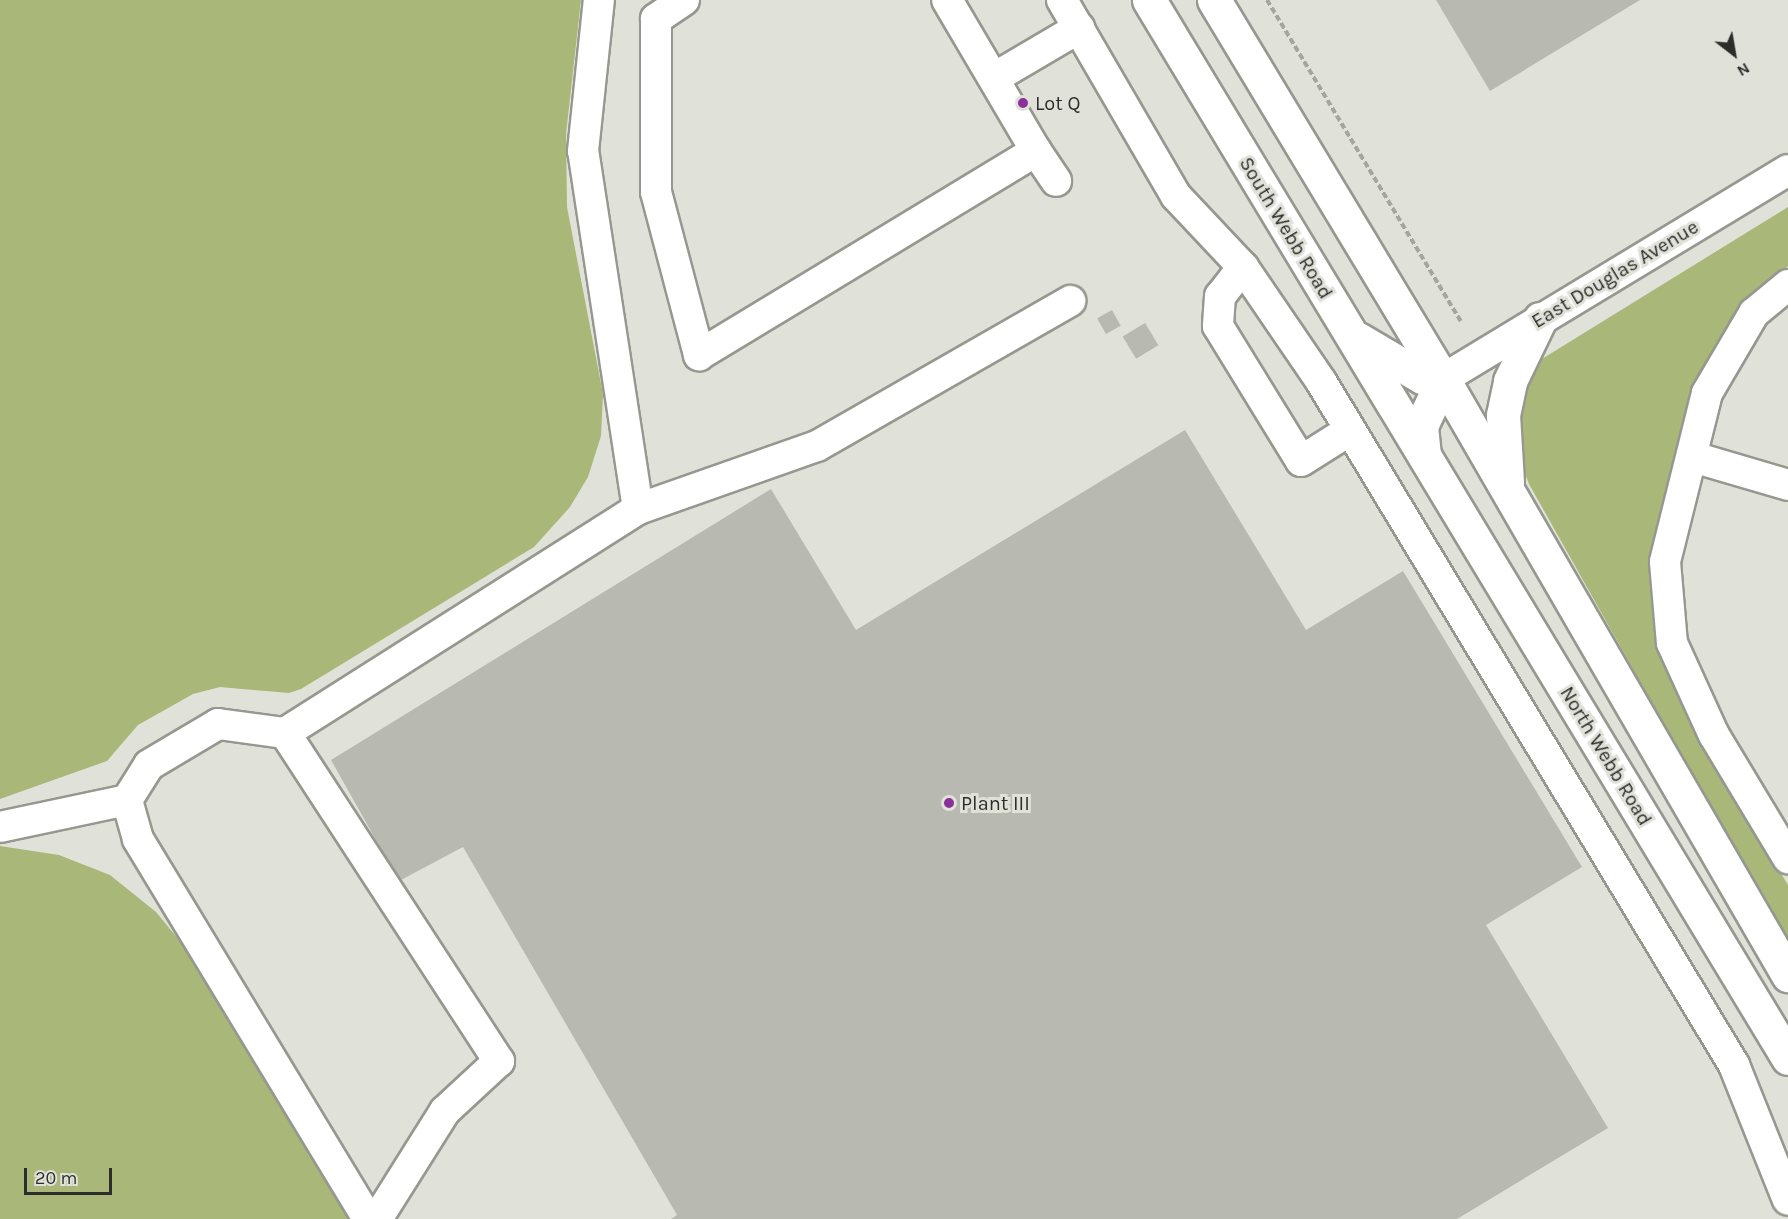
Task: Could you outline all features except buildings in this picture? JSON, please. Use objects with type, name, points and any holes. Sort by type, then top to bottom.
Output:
[{"type":"main road","name":"South Webb Road","points":[[1149,0],[1424,455]]},
{"type":"main road","points":[[1214,0],[1443,380],[1788,975]]},
{"type":"main road","points":[[1508,493],[1503,415],[1510,381],[1540,319]]},
{"type":"main road","points":[[1351,335],[1422,377],[1443,380]]},
{"type":"main road","points":[[1424,455],[1421,426],[1443,380]]},
{"type":"main road","name":"North Webb Road","points":[[1424,455],[1788,1058]]},
{"type":"street","points":[[599,0],[583,151],[638,509]]},
{"type":"street","points":[[684,0],[656,20],[656,192],[699,355],[1036,151]]},
{"type":"street","points":[[947,0],[1056,181]]},
{"type":"street","points":[[1062,0],[1176,196],[1243,267],[1350,430],[1734,1065],[1788,1200]]},
{"type":"street","points":[[994,78],[1079,28]]},
{"type":"street","name":"East Douglas Avenue","points":[[1443,380],[1788,170]]},
{"type":"street","points":[[1243,267],[1220,296],[1218,326],[1301,461],[1350,430]]},
{"type":"street","points":[[1788,285],[1754,313],[1707,393],[1693,457],[1665,562],[1672,643],[1714,735],[1788,858]]},
{"type":"street","points":[[0,827],[127,800],[149,765],[218,724],[285,734],[638,509],[817,446],[1070,301]]},
{"type":"street","points":[[1693,457],[1788,485]]},
{"type":"street","points":[[285,734],[499,1061],[445,1111],[377,1219]]},
{"type":"street","points":[[127,800],[138,839],[368,1219]]},
{"type":"path","points":[[1267,0],[1461,321]]},
{"type":"green space","points":[[0,0],[581,0],[566,134],[567,207],[603,394],[601,436],[588,477],[570,507],[534,547],[301,689],[289,693],[220,687],[193,694],[138,725],[107,761],[0,799]]},
{"type":"green space","points":[[1788,207],[1788,266],[1730,334],[1694,394],[1663,655],[1684,710],[1788,885],[1788,945],[1529,484],[1514,444],[1519,389],[1537,362]]},
{"type":"green space","points":[[0,846],[59,855],[110,875],[156,912],[184,946],[349,1219],[0,1219]]},
{"type":"place","name":"Lot Q","points":[[1023,103]]},
{"type":"place","name":"Plant III","points":[[949,803]]}]
